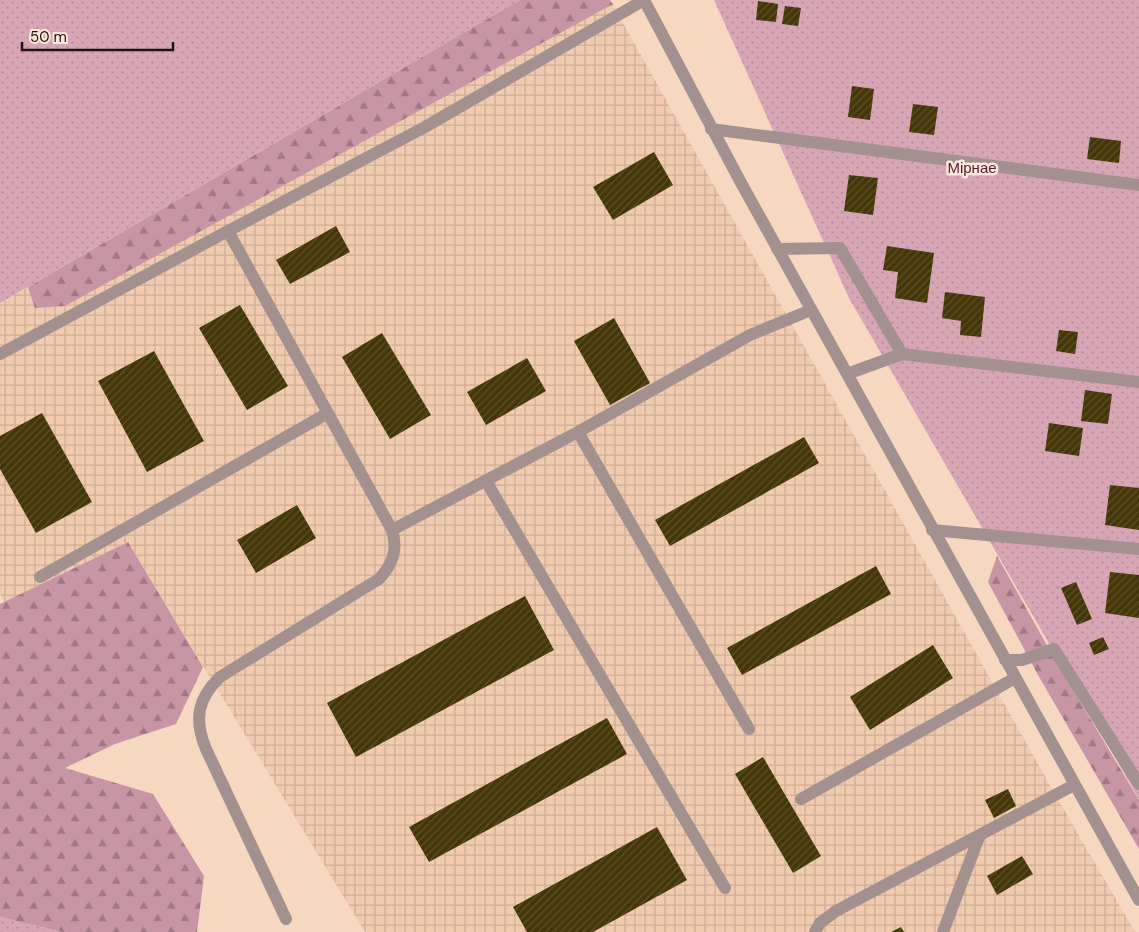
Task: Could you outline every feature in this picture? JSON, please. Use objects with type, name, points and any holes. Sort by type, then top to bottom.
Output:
[{"type":"street","points":[[0,354],[425,127],[644,0],[777,249],[1139,900]]},
{"type":"street","points":[[711,128],[1139,185]]},
{"type":"street","points":[[228,231],[392,530],[396,547],[394,556],[379,579],[220,677],[204,697],[200,710],[198,723],[206,749],[286,919]]},
{"type":"street","points":[[777,249],[840,248],[902,354]]},
{"type":"street","points":[[392,530],[578,432],[750,335],[811,310]]},
{"type":"street","points":[[847,374],[902,354],[1139,382]]},
{"type":"street","points":[[40,577],[328,413]]},
{"type":"street","points":[[578,432],[749,728]]},
{"type":"street","points":[[486,480],[725,888]]},
{"type":"street","points":[[932,530],[1139,549]]},
{"type":"street","points":[[1005,660],[1022,660],[1054,649],[1139,784]]},
{"type":"street","points":[[801,799],[1015,678]]},
{"type":"street","points":[[816,932],[820,923],[836,911],[1074,785]]},
{"type":"street","points":[[943,932],[979,836]]},
{"type":"shaded area","points":[[520,0],[610,0],[1056,796],[1135,932],[365,932],[128,542],[5,603],[0,594],[0,303]]},
{"type":"green space","points":[[0,0],[520,0],[0,303]]},
{"type":"green space","points":[[520,0],[610,0],[613,4],[65,306],[35,308],[28,287]]},
{"type":"green space","name":"Мірнае","points":[[714,0],[1139,0],[1139,799],[849,298]]},
{"type":"green space","points":[[128,542],[203,667],[176,724],[115,744],[65,768],[153,794],[204,876],[197,932],[62,932],[0,917],[0,604]]},
{"type":"green space","points":[[997,556],[1058,665],[1139,800],[1139,849],[1038,675],[988,582]]},
{"type":"green space","points":[[0,917],[62,932],[0,932]]},
{"type":"building","points":[[758,1],[778,4],[776,22],[756,20]]},
{"type":"building","points":[[785,6],[801,8],[798,26],[782,24]]},
{"type":"building","points":[[852,86],[874,89],[870,120],[848,117]]},
{"type":"building","points":[[913,104],[938,107],[934,135],[909,132]]},
{"type":"building","points":[[1090,137],[1121,141],[1119,163],[1087,159]]},
{"type":"building","points":[[654,152],[673,185],[613,220],[593,187]]},
{"type":"building","points":[[849,175],[878,178],[873,215],[844,211]]},
{"type":"building","points":[[336,226],[350,252],[290,284],[276,260]]},
{"type":"building","points":[[887,246],[934,253],[927,303],[895,298],[898,272],[883,270]]},
{"type":"building","points":[[945,292],[985,297],[981,337],[960,335],[961,321],[942,318]]},
{"type":"building","points":[[240,305],[288,386],[247,410],[199,328]]},
{"type":"building","points":[[614,318],[650,383],[610,405],[574,341]]},
{"type":"building","points":[[1059,330],[1078,332],[1075,354],[1056,351]]},
{"type":"building","points":[[382,333],[431,415],[390,439],[342,357]]},
{"type":"building","points":[[154,351],[204,441],[147,472],[98,381]]},
{"type":"building","points":[[527,358],[546,391],[486,425],[467,392]]},
{"type":"building","points":[[1085,390],[1112,394],[1108,424],[1081,421]]},
{"type":"building","points":[[42,413],[92,502],[36,533],[0,469],[0,436]]},
{"type":"building","points":[[1049,423],[1083,428],[1079,456],[1045,451]]},
{"type":"building","points":[[804,437],[819,463],[670,546],[655,520]]},
{"type":"building","points":[[1110,485],[1139,488],[1139,530],[1105,525]]},
{"type":"building","points":[[297,505],[316,538],[256,573],[237,540]]},
{"type":"building","points":[[876,566],[891,594],[742,675],[727,648]]},
{"type":"building","points":[[1110,572],[1139,575],[1139,618],[1105,613]]},
{"type":"building","points":[[1076,582],[1092,619],[1077,625],[1061,588]]},
{"type":"building","points":[[525,596],[554,650],[356,757],[327,703]]},
{"type":"building","points":[[1103,637],[1109,649],[1094,655],[1089,643]]},
{"type":"building","points":[[933,645],[953,678],[870,730],[850,697]]},
{"type":"building","points":[[607,718],[627,754],[429,862],[409,827]]},
{"type":"building","points":[[763,757],[821,856],[793,873],[735,774]]},
{"type":"building","points":[[1008,789],[1016,806],[994,818],[985,800]]},
{"type":"building","points":[[657,827],[687,880],[593,932],[527,932],[513,907]]},
{"type":"building","points":[[1022,856],[1033,874],[997,895],[987,876]]},
{"type":"building","points":[[901,927],[904,932],[891,932]]}]
